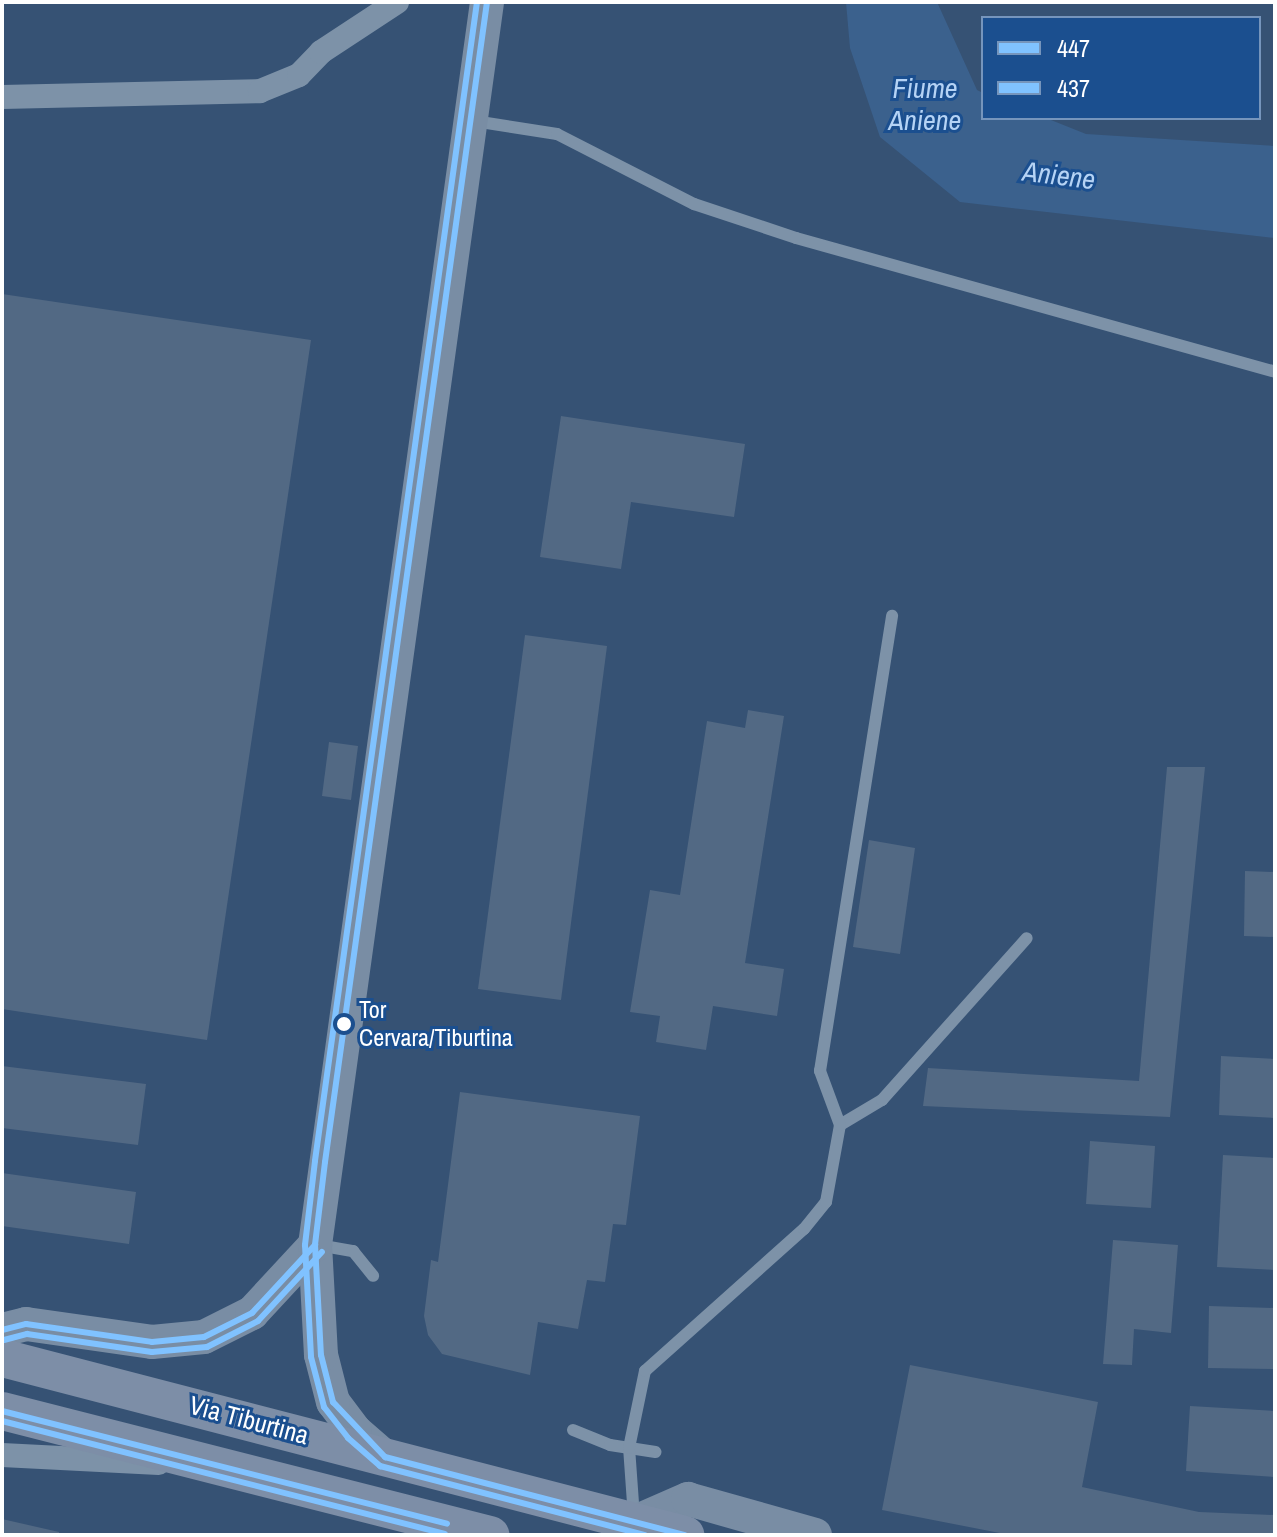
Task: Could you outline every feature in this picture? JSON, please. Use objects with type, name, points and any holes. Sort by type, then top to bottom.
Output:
[{"type":"main road","name":"Via Tiburtina","points":[[2,1358],[385,1457],[634,1528],[685,1535]]},
{"type":"main road","name":"Via Tiburtina","points":[[2,1411],[227,1465],[490,1535]]},
{"type":"street","points":[[2,97],[260,91],[299,75],[321,52],[397,2]]},
{"type":"street","points":[[385,1457],[355,1431],[333,1402],[321,1355],[315,1245],[487,2]]},
{"type":"street","points":[[2,1330],[26,1324],[174,1342],[213,1334],[261,1305],[315,1245]]},
{"type":"street","points":[[2,1308],[90,1331]]},
{"type":"street","name":"Via Tiburtina","points":[[2,1455],[227,1465]]},
{"type":"street","points":[[634,1528],[670,1504],[699,1500],[815,1535]]},
{"type":"lane","points":[[471,120],[557,134],[694,204],[796,238],[1275,372]]},
{"type":"lane","points":[[634,1528],[629,1448],[645,1371],[804,1229],[826,1202],[840,1125],[820,1071],[892,616]]},
{"type":"lane","points":[[840,1125],[882,1100],[1027,938]]},
{"type":"lane","points":[[315,1245],[353,1251],[373,1276]]},
{"type":"lane","points":[[573,1430],[629,1448],[655,1452]]},
{"type":"water","name":"Fiume Aniene","points":[[846,2],[937,2],[977,90],[981,92],[981,120],[1051,120],[1086,134],[1275,146],[1275,238],[960,202],[880,137],[850,48]]},
{"type":"building","points":[[2,294],[311,340],[207,1040],[2,1009]]},
{"type":"building","points":[[561,416],[745,444],[734,517],[631,502],[621,569],[540,557]]},
{"type":"building","points":[[525,635],[607,646],[561,1000],[478,989]]},
{"type":"building","points":[[748,710],[784,716],[745,963],[784,969],[777,1016],[713,1006],[706,1050],[656,1042],[660,1016],[630,1012],[650,890],[680,895],[707,721],[745,728]]},
{"type":"building","points":[[329,742],[358,746],[351,800],[322,796]]},
{"type":"building","points":[[1167,767],[1205,767],[1170,1117],[923,1106],[928,1068],[1139,1081]]},
{"type":"building","points":[[869,840],[915,848],[900,954],[853,947]]},
{"type":"building","points":[[1245,871],[1275,872],[1275,937],[1244,936]]},
{"type":"building","points":[[1221,1056],[1275,1059],[1275,1118],[1219,1115]]},
{"type":"building","points":[[2,1066],[146,1084],[138,1145],[2,1128]]},
{"type":"building","points":[[460,1092],[640,1116],[626,1225],[613,1224],[605,1282],[587,1280],[578,1329],[538,1322],[530,1375],[442,1354],[428,1335],[424,1316],[431,1260],[438,1262]]},
{"type":"building","points":[[1090,1141],[1155,1146],[1151,1208],[1086,1204]]},
{"type":"building","points":[[1223,1155],[1275,1158],[1275,1270],[1217,1267]]},
{"type":"building","points":[[2,1173],[136,1192],[129,1244],[2,1226]]},
{"type":"building","points":[[1113,1240],[1178,1245],[1171,1333],[1134,1329],[1132,1365],[1103,1364]]},
{"type":"building","points":[[1209,1306],[1275,1308],[1275,1369],[1208,1368]]},
{"type":"building","points":[[910,1365],[1098,1402],[1082,1487],[1199,1512],[1275,1515],[1275,1535],[1010,1535],[882,1510]]},
{"type":"building","points":[[1190,1406],[1275,1411],[1275,1477],[1186,1471]]},
{"type":"building","points":[[2,1519],[59,1532],[59,1535],[2,1535]]},
{"type":"transit line","name":"437","points":[[477,2],[315,1161],[305,1245],[311,1357],[324,1407],[348,1438],[380,1466],[645,1535]]},
{"type":"transit line","name":"447","points":[[487,2],[325,1162],[315,1245],[321,1355],[333,1402],[385,1457],[685,1535]]},
{"type":"transit line","name":"447","points":[[2,1330],[26,1324],[152,1342],[204,1337],[252,1313],[315,1245]]},
{"type":"transit line","name":"437","points":[[4,1340],[27,1334],[152,1352],[207,1347],[258,1321],[322,1252]]},
{"type":"transit line","name":"447","points":[[2,1411],[447,1524]]},
{"type":"transit line","name":"437","points":[[2,1421],[445,1534]]},
{"type":"place","name":"Tor Cervara/Tiburtina","points":[[344,1024]]},
{"type":"water label","name":"Aniene","points":[[1059,175]]}]
